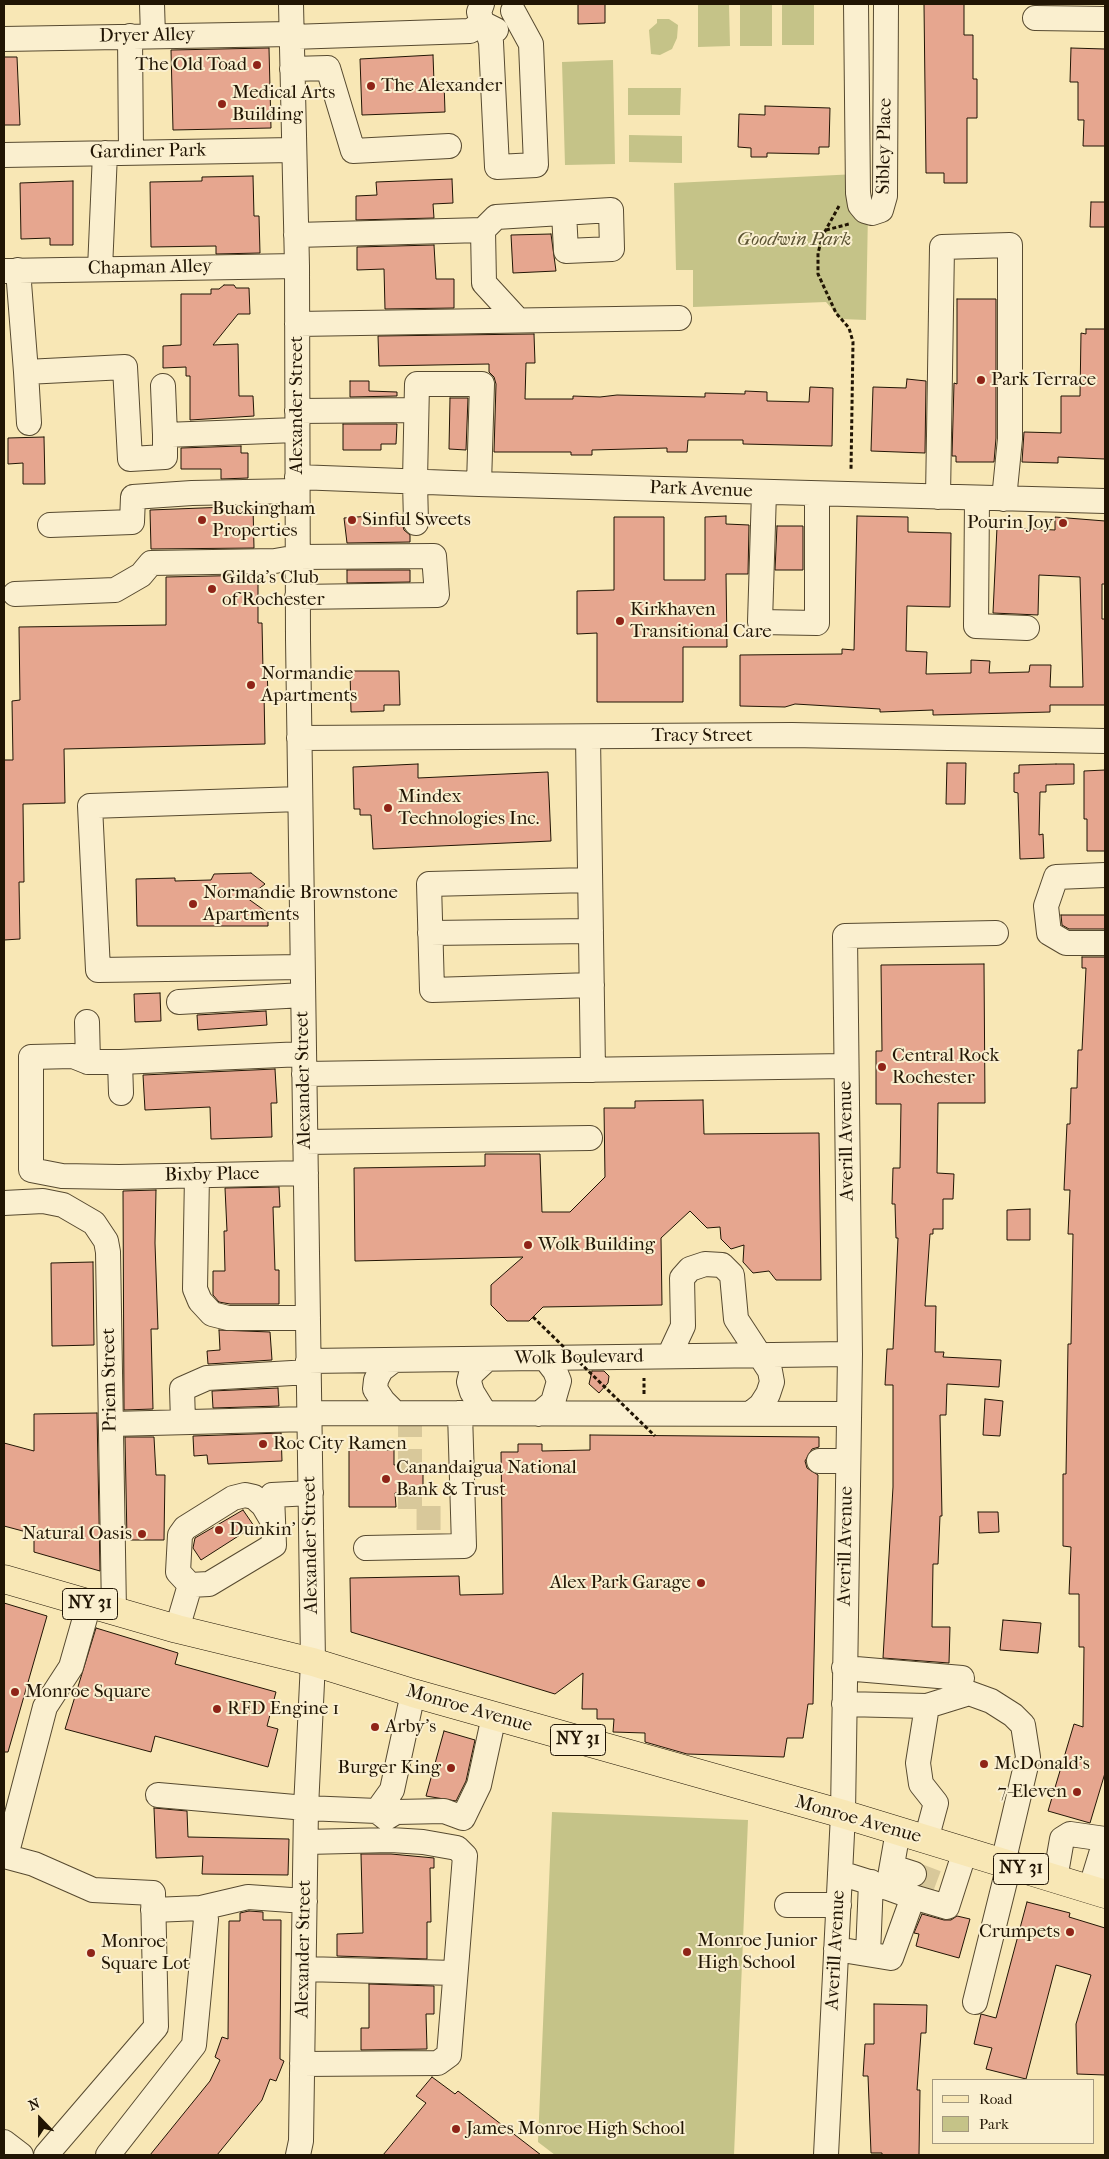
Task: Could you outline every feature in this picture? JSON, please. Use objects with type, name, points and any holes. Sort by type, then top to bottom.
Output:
[{"type":"main road","name":"Monroe Avenue","points":[[4,1579],[177,1630],[313,1662],[413,1693],[843,1814],[1098,1892]]},
{"type":"street","points":[[131,152],[142,36],[152,4]]},
{"type":"street","name":"Alexander Street","points":[[291,4],[297,266],[297,597],[313,1662],[306,1808],[301,2141],[298,2155]]},
{"type":"street","name":"Sibley Place","points":[[856,4],[858,193],[860,205],[865,211],[872,213],[881,210],[886,196],[886,4]]},
{"type":"street","points":[[483,18],[491,42],[497,167],[536,165],[531,44],[511,7]]},
{"type":"street","name":"Dryer Alley","points":[[10,39],[470,31],[483,18],[492,30],[502,29],[510,22],[511,7]]},
{"type":"street","points":[[1035,18],[1105,18]]},
{"type":"street","points":[[292,68],[328,68],[353,151],[449,146]]},
{"type":"street","name":"Gardiner Park","points":[[4,155],[293,150]]},
{"type":"street","points":[[100,268],[105,153]]},
{"type":"street","points":[[296,235],[483,230],[496,217],[564,213]]},
{"type":"street","points":[[483,230],[484,283],[518,320]]},
{"type":"street","points":[[938,497],[942,247],[1010,245],[1010,440],[1004,499]]},
{"type":"street","name":"Chapman Alley","points":[[11,271],[297,266]]},
{"type":"street","points":[[11,271],[26,372],[28,423]]},
{"type":"street","points":[[296,324],[679,318]]},
{"type":"street","points":[[26,372],[125,367],[130,459],[165,457],[163,386]]},
{"type":"street","points":[[416,523],[414,481],[417,384],[482,384],[479,484]]},
{"type":"street","points":[[165,434],[416,410]]},
{"type":"street","name":"Park Avenue","points":[[50,525],[132,522],[133,498],[297,484],[414,481],[1105,501]]},
{"type":"street","points":[[764,492],[760,622],[817,623],[817,494]]},
{"type":"street","points":[[977,498],[976,626],[1027,628]]},
{"type":"street","points":[[15,594],[115,590],[141,575],[151,563],[275,561],[298,557],[434,556],[437,595],[297,597]]},
{"type":"street","name":"Tracy Street","points":[[299,738],[792,736],[1105,741]]},
{"type":"street","points":[[588,737],[593,1070]]},
{"type":"street","points":[[300,800],[90,806],[98,970],[302,967]]},
{"type":"street","points":[[1105,875],[1056,877],[1046,906],[1049,933],[1066,943],[1105,943]]},
{"type":"street","points":[[590,880],[429,884],[432,990],[592,985]]},
{"type":"street","points":[[430,934],[591,931]]},
{"type":"street","name":"Averill Avenue","points":[[826,2155],[843,1814],[850,1354],[845,936],[996,933]]},
{"type":"street","points":[[179,1002],[303,995]]},
{"type":"street","points":[[87,1022],[88,1062],[593,1070],[846,1066]]},
{"type":"street","name":"Bixby Place","points":[[88,1062],[73,1056],[31,1057],[31,1170],[62,1176],[90,1177],[306,1173]]},
{"type":"street","points":[[120,1062],[121,1093]]},
{"type":"street","points":[[305,1142],[590,1138]]},
{"type":"street","points":[[198,1175],[195,1289],[200,1301],[212,1314],[228,1318],[308,1318]]},
{"type":"street","name":"Priem Street","points":[[4,1203],[28,1201],[62,1205],[94,1223],[106,1241],[108,1252],[111,1424],[101,1608],[71,1667],[45,1708],[5,1856]]},
{"type":"street","points":[[669,1356],[683,1326],[682,1278],[690,1269],[705,1264],[722,1265],[732,1275],[736,1319],[770,1371],[772,1382],[762,1405],[750,1414]]},
{"type":"street","name":"Wolk Boulevard","points":[[183,1420],[182,1389],[208,1378],[309,1366],[394,1360],[850,1354]]},
{"type":"street","points":[[539,1414],[553,1402],[559,1381],[555,1371],[545,1358]]},
{"type":"street","points":[[485,1413],[472,1392],[469,1382],[471,1374],[487,1359]]},
{"type":"street","points":[[394,1360],[381,1370],[376,1380],[375,1389],[383,1401],[395,1413]]},
{"type":"street","points":[[111,1424],[183,1420],[215,1423],[309,1416],[395,1413],[849,1414]]},
{"type":"street","points":[[366,1548],[464,1546],[460,1413]]},
{"type":"street","points":[[819,1461],[848,1461]]},
{"type":"street","points":[[190,1585],[209,1584],[274,1545],[272,1495],[310,1493]]},
{"type":"street","points":[[190,1585],[178,1572],[180,1535],[185,1528],[233,1498],[245,1495],[254,1497],[263,1505],[273,1522]]},
{"type":"street","points":[[177,1630],[190,1585]]},
{"type":"street","points":[[844,1668],[962,1678]]},
{"type":"street","points":[[382,1814],[392,1790],[413,1693]]},
{"type":"street","points":[[844,1704],[927,1706],[969,1693],[991,1701],[1013,1715],[1023,1725],[1028,1757],[975,2002]]},
{"type":"street","points":[[926,1840],[936,1803],[921,1784],[918,1763],[927,1706]]},
{"type":"street","points":[[158,1795],[382,1814],[444,1811],[463,1818],[478,1785],[494,1716]]},
{"type":"street","points":[[836,1949],[891,1958],[898,1831]]},
{"type":"street","points":[[1055,1879],[1062,1840],[1070,1834],[1105,1840],[1098,1892]]},
{"type":"street","points":[[302,2064],[438,2063],[445,2060],[449,2055],[465,1856],[462,1850],[446,1845],[391,1840],[306,1842]]},
{"type":"street","points":[[840,1872],[895,1881],[948,1907],[946,1885],[965,1852]]},
{"type":"street","points":[[5,1856],[34,1864],[93,1890],[152,1893],[156,2027],[46,2155]]},
{"type":"street","points":[[868,1954],[895,1881]]},
{"type":"street","points":[[153,1910],[201,1908],[248,1897],[305,1901]]},
{"type":"street","points":[[787,1905],[838,1905]]},
{"type":"street","points":[[108,2155],[194,2045],[206,1919],[201,1908]]},
{"type":"street","points":[[304,1969],[456,1973]]},
{"type":"street","points":[[4,2142],[21,2155]]},
{"type":"path","points":[[840,203],[825,230],[818,253],[818,274],[836,313],[849,328],[853,342],[850,470]]},
{"type":"path","points":[[825,230],[849,224]]},
{"type":"path","points":[[533,1317],[655,1436]]},
{"type":"path","points":[[644,1373],[644,1397]]},
{"type":"green space","points":[[698,4],[729,4],[730,46],[698,47]]},
{"type":"green space","points":[[740,4],[772,4],[772,46],[740,46]]},
{"type":"green space","points":[[782,4],[814,4],[814,45],[782,45]]},
{"type":"green space","points":[[657,19],[669,19],[678,25],[677,38],[672,49],[660,55],[651,54],[649,30],[657,23]]},
{"type":"green space","points":[[613,60],[615,164],[565,165],[562,62]]},
{"type":"green space","points":[[628,88],[681,88],[680,115],[628,115]]},
{"type":"green space","points":[[629,135],[682,136],[682,163],[629,162]]},
{"type":"green space","name":"Goodwin Park","points":[[857,174],[868,212],[866,320],[841,319],[826,302],[693,307],[693,270],[676,270],[674,183]]},
{"type":"green space","points":[[552,1812],[748,1820],[734,2155],[555,2155],[538,2142]]},
{"type":"building","points":[[578,4],[605,4],[605,23],[578,24]]},
{"type":"building","points":[[924,4],[964,4],[964,35],[973,35],[973,79],[977,79],[977,118],[967,118],[967,183],[944,183],[944,173],[926,173]]},
{"type":"building","name":"Medical Arts Building","points":[[269,48],[271,128],[173,130],[171,50]]},
{"type":"building","points":[[1071,48],[1105,49],[1105,146],[1083,146],[1084,120],[1078,120],[1078,82],[1070,82]]},
{"type":"building","points":[[433,55],[434,82],[444,82],[445,112],[362,115],[360,59]]},
{"type":"building","points":[[4,57],[17,57],[20,125],[4,125]]},
{"type":"building","points":[[765,106],[830,108],[829,147],[819,147],[819,154],[767,153],[767,157],[751,157],[751,148],[738,147],[739,114],[765,115]]},
{"type":"building","points":[[253,176],[254,216],[259,216],[260,253],[216,254],[216,246],[151,247],[150,182],[202,181],[202,177]]},
{"type":"building","points":[[452,179],[453,203],[433,204],[434,218],[356,220],[356,196],[377,195],[376,182]]},
{"type":"building","points":[[73,181],[73,245],[50,245],[50,238],[21,239],[20,183]]},
{"type":"building","points":[[1091,202],[1105,202],[1105,227],[1090,227]]},
{"type":"building","points":[[551,234],[556,271],[513,273],[511,235]]},
{"type":"building","points":[[434,245],[436,279],[454,279],[454,308],[385,309],[384,269],[357,270],[357,247]]},
{"type":"building","points":[[224,285],[234,285],[236,288],[249,288],[250,314],[238,314],[213,345],[238,344],[239,396],[253,396],[254,416],[190,420],[190,376],[186,376],[186,367],[163,368],[163,346],[181,345],[181,294],[211,294],[211,289],[219,289]]},
{"type":"building","name":"Park Terrace","points":[[957,299],[996,299],[996,438],[994,462],[956,462],[956,456],[952,456],[954,383],[957,384]]},
{"type":"building","points":[[1086,329],[1105,329],[1105,459],[1058,457],[1058,463],[1022,462],[1024,432],[1061,433],[1061,396],[1080,396],[1081,333],[1086,334]]},
{"type":"building","points":[[534,334],[535,363],[526,363],[525,399],[573,399],[573,396],[600,397],[617,395],[705,397],[705,393],[745,394],[745,391],[767,392],[767,401],[809,402],[810,387],[833,388],[832,446],[743,444],[743,440],[688,440],[687,452],[667,452],[667,448],[592,450],[592,455],[571,455],[571,452],[494,452],[496,384],[494,377],[489,372],[489,364],[379,366],[378,336]]},
{"type":"building","points":[[907,379],[926,381],[925,453],[871,451],[873,387],[906,388]]},
{"type":"building","points":[[350,381],[369,381],[369,391],[397,392],[397,396],[350,397]]},
{"type":"building","points":[[450,398],[468,398],[466,450],[449,449]]},
{"type":"building","points":[[343,424],[397,424],[396,444],[381,444],[381,450],[343,450]]},
{"type":"building","points":[[44,437],[45,484],[23,484],[23,463],[8,464],[8,438]]},
{"type":"building","points":[[241,446],[241,453],[248,453],[248,478],[221,479],[221,469],[181,469],[181,448]]},
{"type":"building","name":"Buckingham Properties","points":[[253,506],[254,548],[151,549],[150,510]]},
{"type":"building","points":[[370,516],[370,520],[401,519],[404,530],[410,535],[410,542],[347,543],[344,518]]},
{"type":"building","name":"Kirkhaven Transitional Care","points":[[726,516],[726,524],[749,525],[748,574],[726,574],[727,647],[683,647],[683,702],[597,702],[597,633],[577,634],[577,591],[614,590],[614,517],[664,517],[664,580],[705,580],[705,517]]},
{"type":"building","points":[[857,516],[908,517],[908,532],[951,533],[950,607],[907,606],[906,651],[927,652],[926,674],[971,673],[971,660],[990,661],[989,673],[1029,672],[1030,665],[1051,665],[1050,687],[1083,687],[1080,577],[1039,575],[1038,615],[993,613],[997,527],[1055,530],[1055,517],[1105,521],[1105,584],[1102,584],[1102,619],[1105,619],[1105,705],[1050,705],[1050,712],[933,715],[933,710],[880,712],[880,709],[795,704],[785,707],[740,706],[740,655],[842,654],[842,649],[854,650]]},
{"type":"building","points":[[777,526],[803,526],[803,570],[775,570]]},
{"type":"building","points":[[347,570],[410,570],[410,582],[347,583]]},
{"type":"building","points":[[258,575],[258,623],[262,623],[263,671],[267,671],[268,693],[264,694],[265,744],[64,749],[65,803],[23,804],[24,882],[19,882],[20,939],[4,940],[4,760],[13,760],[12,701],[20,700],[19,627],[166,625],[166,577]]},
{"type":"building","points":[[350,671],[399,671],[400,705],[384,705],[384,711],[351,712]]},
{"type":"building","points":[[947,763],[966,763],[965,804],[946,804]]},
{"type":"building","points":[[418,764],[418,778],[548,772],[551,841],[373,849],[371,815],[360,815],[360,809],[354,809],[353,767]]},
{"type":"building","points":[[1074,764],[1074,784],[1046,785],[1046,792],[1040,792],[1039,835],[1043,834],[1044,858],[1020,859],[1018,793],[1014,792],[1014,773],[1019,773],[1019,765]]},
{"type":"building","points":[[1105,770],[1105,851],[1087,851],[1087,819],[1084,819],[1084,771]]},
{"type":"building","name":"Normandie Brownstone Apartments","points":[[251,873],[265,884],[247,898],[268,913],[268,926],[137,926],[136,879],[175,878],[175,881],[211,880],[214,874]]},
{"type":"building","points":[[1061,915],[1105,915],[1105,929],[1069,929],[1062,925]]},
{"type":"building","points":[[1082,957],[1105,957],[1105,1773],[1090,1823],[1048,1811],[1074,1724],[1083,1727],[1084,1647],[1079,1647],[1079,1594],[1069,1594],[1071,1547],[1063,1546],[1063,1474],[1066,1474],[1068,1344],[1071,1344],[1073,1234],[1068,1234],[1070,1190],[1064,1190],[1067,1124],[1070,1124],[1071,1088],[1077,1088],[1078,1050],[1082,1050],[1086,968],[1082,968]]},
{"type":"building","points":[[984,964],[985,1103],[938,1103],[937,1173],[954,1174],[953,1199],[943,1199],[943,1229],[933,1229],[933,1234],[930,1234],[925,1306],[936,1306],[935,1352],[944,1352],[943,1357],[1001,1360],[999,1387],[947,1384],[946,1415],[940,1415],[942,1516],[940,1516],[938,1564],[933,1564],[932,1627],[950,1627],[949,1663],[883,1658],[893,1487],[893,1385],[885,1385],[887,1349],[893,1349],[898,1238],[896,1238],[895,1204],[892,1204],[893,1168],[900,1168],[901,1104],[876,1104],[876,1051],[882,1051],[881,965]]},
{"type":"building","points":[[160,993],[161,1021],[135,1022],[134,994]]},
{"type":"building","points":[[266,1011],[267,1025],[198,1030],[197,1015]]},
{"type":"building","points":[[275,1069],[277,1103],[271,1103],[272,1137],[211,1139],[210,1107],[145,1110],[143,1075]]},
{"type":"building","points":[[703,1100],[704,1134],[819,1133],[821,1280],[776,1280],[769,1271],[753,1273],[743,1262],[744,1245],[731,1249],[721,1239],[720,1227],[707,1228],[690,1211],[661,1238],[662,1305],[543,1307],[529,1321],[507,1321],[491,1305],[491,1285],[523,1257],[355,1261],[354,1168],[485,1166],[485,1154],[540,1154],[542,1212],[570,1212],[605,1177],[604,1108],[635,1108],[635,1101]]},
{"type":"building","points":[[279,1187],[280,1207],[273,1207],[275,1270],[279,1270],[279,1304],[230,1304],[219,1302],[213,1295],[213,1271],[225,1271],[224,1231],[227,1231],[225,1188]]},
{"type":"building","points":[[156,1190],[155,1243],[158,1329],[151,1329],[153,1409],[124,1410],[123,1191]]},
{"type":"building","points":[[1030,1209],[1030,1240],[1007,1240],[1007,1210]]},
{"type":"building","points":[[93,1262],[94,1345],[52,1346],[51,1263]]},
{"type":"building","points":[[219,1330],[270,1332],[272,1360],[208,1364],[207,1351],[220,1350]]},
{"type":"building","points":[[592,1371],[604,1371],[609,1376],[608,1383],[599,1393],[589,1384]]},
{"type":"building","points":[[278,1388],[279,1406],[213,1408],[212,1391]]},
{"type":"building","points":[[985,1399],[1003,1401],[1000,1436],[983,1435]]},
{"type":"building","points":[[97,1413],[100,1571],[34,1552],[34,1534],[4,1526],[4,1443],[34,1451],[34,1414]]},
{"type":"building","points":[[281,1433],[282,1461],[208,1464],[207,1455],[194,1456],[193,1436]]},
{"type":"building","name":"Alex Park Garage","points":[[590,1435],[819,1437],[819,1447],[812,1449],[805,1461],[807,1468],[818,1475],[813,1704],[808,1704],[803,1738],[787,1738],[784,1757],[687,1754],[645,1742],[645,1733],[613,1732],[614,1719],[597,1719],[597,1709],[582,1709],[583,1673],[555,1694],[351,1632],[350,1578],[459,1576],[460,1595],[503,1594],[501,1452],[518,1452],[518,1444],[542,1444],[542,1451],[590,1450]]},
{"type":"building","points":[[125,1437],[154,1437],[156,1475],[165,1475],[164,1540],[127,1540]]},
{"type":"building","name":"Canandaigua National Bank & Trust","points":[[349,1450],[394,1450],[394,1465],[423,1465],[423,1493],[395,1493],[396,1507],[349,1507]]},
{"type":"building","name":"Dunkin'","points":[[243,1510],[254,1526],[201,1560],[193,1548],[195,1538]]},
{"type":"building","points":[[978,1512],[998,1512],[999,1532],[979,1533]]},
{"type":"building","name":"Monroe Square","points":[[4,1603],[47,1616],[8,1752],[4,1752]]},
{"type":"building","points":[[1003,1620],[1041,1623],[1038,1653],[1000,1650]]},
{"type":"building","points":[[96,1628],[178,1653],[175,1664],[276,1692],[267,1726],[278,1729],[268,1767],[155,1736],[151,1752],[65,1729]]},
{"type":"building","points":[[444,1731],[475,1740],[466,1781],[456,1801],[426,1796]]},
{"type":"building","points":[[154,1808],[187,1811],[188,1837],[289,1839],[288,1875],[202,1874],[203,1856],[156,1858]]},
{"type":"building","points":[[361,1854],[391,1854],[434,1858],[434,1868],[430,1868],[431,1922],[427,1922],[427,1959],[337,1956],[337,1934],[363,1933]]},
{"type":"building","points":[[1027,1902],[1070,1913],[1069,1917],[1105,1928],[1105,2075],[1077,2074],[1076,2024],[1091,1975],[1056,1965],[1026,2079],[986,2069],[992,2048],[974,2044],[981,2014],[996,2018]]},
{"type":"building","points":[[249,1911],[263,1912],[263,1920],[281,1920],[280,2059],[284,2061],[276,2081],[270,2079],[262,2100],[217,2155],[150,2155],[210,2081],[220,2060],[215,2057],[222,2037],[228,2039],[229,1921],[240,1921],[240,1913]]},
{"type":"building","points":[[922,1914],[944,1920],[951,1920],[957,1916],[970,1919],[959,1958],[916,1946],[919,1934],[914,1933]]},
{"type":"building","points":[[369,1984],[434,1986],[434,2014],[426,2014],[427,2049],[361,2050],[361,2028],[369,2028]]},
{"type":"building","points":[[874,2004],[927,2005],[926,2033],[921,2033],[917,2090],[920,2090],[919,2155],[882,2155],[882,2153],[871,2153],[868,2076],[863,2076],[865,2044],[874,2044]]},
{"type":"building","name":"James Monroe High School","points":[[432,2077],[455,2094],[458,2091],[541,2155],[383,2155],[426,2103],[416,2096]]},
{"type":"tunnel","points":[[410,1413],[410,1510],[415,1518],[462,1518]]},
{"type":"tunnel","points":[[914,1874],[938,1883]]},
{"type":"place","name":"The Old Toad","points":[[257,65]]},
{"type":"place","name":"The Alexander","points":[[371,86]]},
{"type":"place","name":"Medical Arts Building","points":[[222,104]]},
{"type":"place","name":"Park Terrace","points":[[981,380]]},
{"type":"place","name":"Buckingham Properties","points":[[202,520]]},
{"type":"place","name":"Sinful Sweets","points":[[352,520]]},
{"type":"place","name":"Pourin Joy","points":[[1063,523]]},
{"type":"place","name":"Gilda's Club of Rochester","points":[[212,589]]},
{"type":"place","name":"Kirkhaven Transitional Care","points":[[620,621]]},
{"type":"place","name":"Normandie Apartments","points":[[251,685]]},
{"type":"place","name":"Mindex Technologies Inc.","points":[[388,808]]},
{"type":"place","name":"Normandie Brownstone Apartments","points":[[193,904]]},
{"type":"place","name":"Central Rock Rochester","points":[[882,1067]]},
{"type":"place","name":"Wolk Building","points":[[528,1245]]},
{"type":"place","name":"Roc City Ramen","points":[[263,1444]]},
{"type":"place","name":"Canandaigua National Bank & Trust","points":[[386,1479]]},
{"type":"place","name":"Dunkin'","points":[[219,1530]]},
{"type":"place","name":"Natural Oasis","points":[[142,1534]]},
{"type":"place","name":"Alex Park Garage","points":[[701,1583]]},
{"type":"place","name":"Monroe Square","points":[[15,1692]]},
{"type":"place","name":"RFD Engine 1","points":[[217,1709]]},
{"type":"place","name":"Arby's","points":[[375,1727]]},
{"type":"place","name":"McDonald's","points":[[984,1764]]},
{"type":"place","name":"Burger King","points":[[451,1768]]},
{"type":"place","name":"7-Eleven","points":[[1077,1792]]},
{"type":"place","name":"Crumpets","points":[[1070,1932]]},
{"type":"place","name":"Monroe Junior High School","points":[[687,1952]]},
{"type":"place","name":"Monroe Square Lot","points":[[91,1953]]},
{"type":"place","name":"James Monroe High School","points":[[456,2129]]}]
